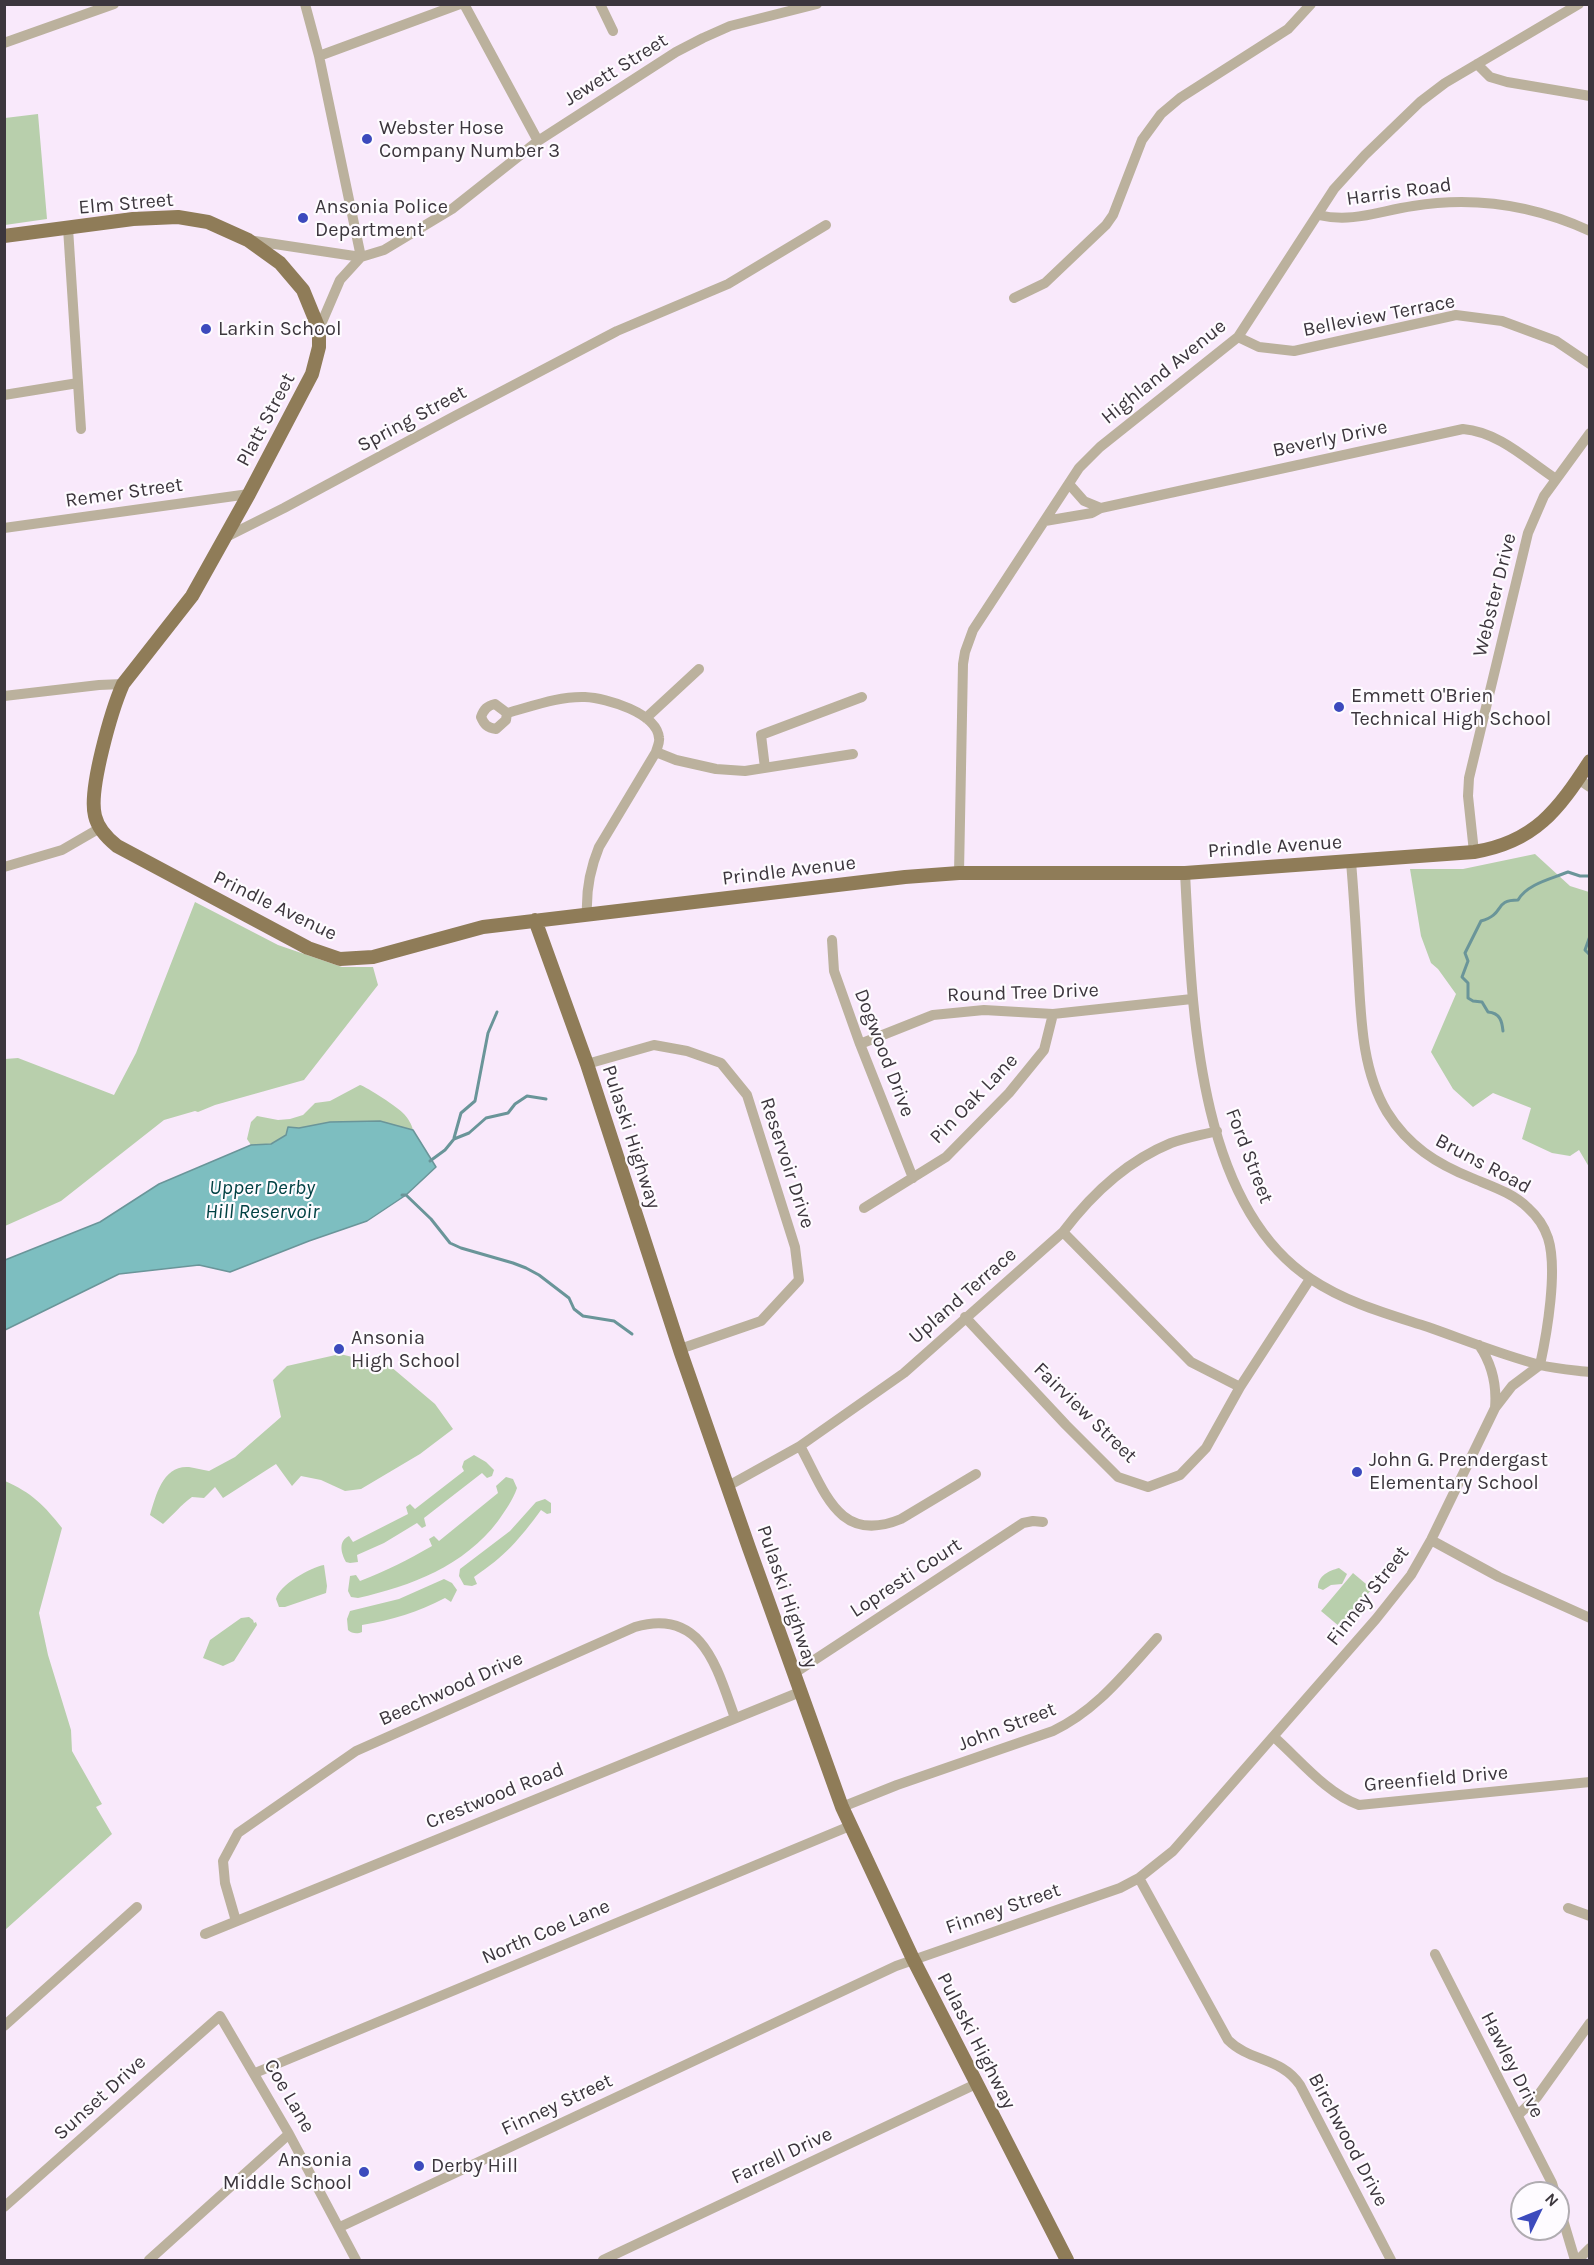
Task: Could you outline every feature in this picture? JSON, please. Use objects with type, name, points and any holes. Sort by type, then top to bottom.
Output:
[{"type":"main road","name":"Elm Street","points":[[4,236],[133,219],[178,217],[208,222],[248,240],[290,272],[308,300],[319,329]]},
{"type":"main road","name":"Platt Street","points":[[100,828],[95,816],[95,790],[116,699],[132,670],[182,611],[249,494],[312,374],[319,347],[319,329]]},
{"type":"main road","name":"Prindle Avenue","points":[[100,828],[109,840],[139,858],[299,944],[340,959],[373,957],[483,927],[905,877],[959,873],[1185,873],[1474,852],[1510,843],[1537,828],[1584,783],[1590,761]]},
{"type":"main road","name":"Pulaski Highway","points":[[535,920],[587,1064],[680,1349],[793,1674],[842,1807],[913,1959],[1066,2260]]},
{"type":"street","points":[[4,43],[114,4]]},
{"type":"street","points":[[305,4],[319,56],[361,257]]},
{"type":"street","points":[[319,56],[462,4],[538,141]]},
{"type":"street","points":[[600,4],[613,31]]},
{"type":"street","name":"Jewett Street","points":[[361,257],[384,250],[452,209],[538,141],[676,52],[730,26],[817,4]]},
{"type":"street","points":[[1014,298],[1045,283],[1106,225],[1113,215],[1142,140],[1161,114],[1180,98],[1288,29],[1311,4]]},
{"type":"street","name":"Highland Avenue","points":[[959,873],[960,758],[965,652],[973,630],[1079,468],[1100,447],[1238,337],[1346,175],[1420,102],[1445,83],[1579,4]]},
{"type":"street","points":[[1477,64],[1490,77],[1507,82],[1590,96]]},
{"type":"street","name":"Harris Road","points":[[1318,215],[1333,219],[1350,219],[1412,206],[1457,201],[1518,206],[1546,213],[1590,231]]},
{"type":"street","name":"Spring Street","points":[[224,538],[617,331],[728,284],[826,225]]},
{"type":"street","points":[[68,228],[81,429]]},
{"type":"street","name":"Elm Street","points":[[248,240],[361,257]]},
{"type":"street","name":"Platt Street","points":[[319,329],[340,280],[361,257]]},
{"type":"street","name":"Belleview Terrace","points":[[1238,337],[1259,347],[1294,351],[1456,315],[1502,321],[1556,341],[1590,364]]},
{"type":"street","points":[[4,395],[78,383]]},
{"type":"street","name":"Beverly Drive","points":[[1045,521],[1092,513],[1101,508],[1463,429],[1477,430],[1500,440],[1556,480]]},
{"type":"street","name":"Webster Drive","points":[[1474,852],[1468,778],[1528,533],[1536,512],[1590,433]]},
{"type":"street","points":[[1069,484],[1084,501],[1101,508]]},
{"type":"street","name":"Remer Street","points":[[4,528],[249,494]]},
{"type":"street","points":[[646,718],[699,669]]},
{"type":"street","points":[[4,696],[123,684]]},
{"type":"street","points":[[507,713],[556,700],[587,697],[621,705],[646,718],[657,730],[660,740],[656,752],[599,847],[589,877],[587,914]]},
{"type":"street","points":[[765,768],[762,735],[862,697]]},
{"type":"street","points":[[656,752],[676,760],[716,769],[745,771],[853,754]]},
{"type":"street","points":[[4,867],[62,850],[100,828]]},
{"type":"street","name":"Bruns Road","points":[[1351,861],[1362,1029],[1368,1065],[1376,1090],[1392,1120],[1419,1150],[1445,1167],[1516,1198],[1536,1216],[1545,1229],[1551,1254],[1551,1293],[1540,1365]]},
{"type":"street","name":"Ford Street","points":[[1185,873],[1192,999],[1199,1062],[1217,1131],[1245,1206],[1274,1246],[1310,1279],[1333,1292],[1375,1310],[1540,1365],[1590,1372]]},
{"type":"street","name":"Dogwood Drive","points":[[832,940],[834,970],[860,1044],[913,1178]]},
{"type":"street","name":"Round Tree Drive","points":[[860,1044],[933,1015],[984,1010],[1053,1014],[1192,999]]},
{"type":"street","name":"Pin Oak Lane","points":[[864,1208],[946,1157],[1009,1093],[1044,1050],[1053,1014]]},
{"type":"street","name":"Reservoir Drive","points":[[587,1064],[654,1044],[687,1051],[721,1063],[747,1095],[795,1248],[799,1280],[761,1321],[680,1349]]},
{"type":"street","name":"Upland Terrace","points":[[728,1486],[800,1446],[904,1373],[1063,1232],[1084,1204],[1117,1176],[1171,1143],[1217,1131]]},
{"type":"street","points":[[1063,1232],[1191,1362],[1240,1387]]},
{"type":"street","name":"Fairview Street","points":[[965,1317],[1118,1477],[1148,1487],[1180,1475],[1206,1448],[1240,1387],[1310,1279]]},
{"type":"street","name":"Finney Street","points":[[1479,1345],[1487,1356],[1494,1380],[1495,1408]]},
{"type":"street","name":"Finney Street","points":[[340,2227],[913,1959],[1120,1888],[1139,1878],[1173,1851],[1376,1619],[1411,1575],[1431,1540],[1495,1408],[1512,1386],[1540,1365]]},
{"type":"street","points":[[800,1446],[832,1505],[846,1519],[860,1526],[887,1525],[901,1520],[976,1474]]},
{"type":"street","name":"Lopresti Court","points":[[793,1674],[1023,1523],[1042,1522]]},
{"type":"street","points":[[1431,1540],[1499,1577],[1590,1618]]},
{"type":"street","name":"Beechwood Drive","points":[[236,1921],[225,1883],[223,1861],[238,1833],[356,1751],[635,1627],[669,1622],[679,1626],[699,1641],[713,1658],[735,1718]]},
{"type":"street","name":"John Street","points":[[842,1807],[1070,1723],[1108,1693],[1157,1638]]},
{"type":"street","name":"Crestwood Road","points":[[205,1934],[800,1692]]},
{"type":"street","name":"Greenfield Drive","points":[[1274,1737],[1334,1792],[1346,1801],[1359,1805],[1590,1782]]},
{"type":"street","name":"North Coe Lane","points":[[255,2073],[850,1826]]},
{"type":"street","name":"Birchwood Drive","points":[[1139,1878],[1228,2040],[1243,2051],[1288,2070],[1300,2085],[1391,2260]]},
{"type":"street","points":[[4,2026],[137,1907]]},
{"type":"street","points":[[1568,1908],[1590,1916]]},
{"type":"street","name":"Hawley Drive","points":[[1435,1954],[1551,2181]]},
{"type":"street","name":"Coe Lane","points":[[220,2016],[255,2073],[356,2260]]},
{"type":"street","name":"Sunset Drive","points":[[4,2207],[220,2016]]},
{"type":"street","points":[[1518,2115],[1537,2097],[1590,2023]]},
{"type":"street","name":"Farrell Drive","points":[[603,2260],[976,2084]]},
{"type":"street","points":[[149,2260],[289,2134]]},
{"type":"street","points":[[1570,2239],[1577,2260],[1590,2248]]},
{"type":"shaded area","points":[[38,114],[47,219],[5,225],[5,118]]},
{"type":"shaded area","points":[[1535,854],[1570,886],[1589,892],[1589,1167],[1579,1150],[1570,1156],[1552,1153],[1522,1139],[1531,1108],[1493,1093],[1473,1107],[1453,1089],[1431,1052],[1456,994],[1431,963],[1421,936],[1410,869],[1463,869]]},
{"type":"shaded area","points":[[195,902],[278,945],[342,967],[373,967],[378,985],[304,1080],[164,1120],[61,1201],[5,1226],[5,1059],[18,1058],[114,1095],[136,1053]]},
{"type":"shaded area","points":[[360,1085],[376,1093],[401,1111],[413,1130],[380,1121],[330,1122],[299,1128],[288,1127],[286,1135],[271,1144],[251,1145],[247,1139],[251,1122],[257,1116],[278,1120],[290,1119],[303,1115],[315,1103],[330,1101]]},
{"type":"shaded area","points":[[340,1354],[390,1366],[435,1404],[453,1429],[420,1454],[361,1489],[345,1491],[321,1480],[301,1476],[292,1486],[276,1464],[223,1498],[215,1487],[204,1498],[192,1497],[163,1524],[150,1515],[162,1483],[173,1471],[189,1467],[209,1471],[235,1457],[281,1417],[273,1380],[287,1366]]},
{"type":"shaded area","points":[[474,1455],[494,1470],[492,1476],[487,1478],[482,1473],[424,1518],[426,1526],[422,1528],[417,1523],[384,1543],[357,1555],[358,1562],[346,1562],[342,1544],[346,1538],[349,1536],[353,1542],[408,1514],[406,1507],[410,1504],[415,1509],[464,1471],[462,1467],[464,1461]]},
{"type":"shaded area","points":[[506,1477],[513,1479],[517,1488],[509,1505],[484,1537],[469,1550],[453,1562],[417,1580],[378,1593],[358,1598],[351,1597],[348,1591],[350,1576],[356,1575],[360,1581],[432,1546],[429,1539],[434,1536],[439,1541],[498,1493],[496,1486]]},
{"type":"shaded area","points":[[5,1481],[37,1500],[62,1528],[39,1613],[48,1655],[71,1730],[72,1751],[102,1804],[96,1807],[112,1834],[5,1930]]},
{"type":"shaded area","points":[[545,1499],[551,1503],[551,1513],[547,1514],[541,1510],[511,1547],[474,1577],[477,1584],[464,1585],[459,1576],[460,1569],[510,1531],[536,1502]]},
{"type":"shaded area","points":[[324,1565],[326,1593],[279,1607],[276,1599],[283,1588],[304,1573]]},
{"type":"shaded area","points":[[1339,1568],[1347,1574],[1342,1584],[1331,1585],[1323,1590],[1318,1588],[1322,1577]]},
{"type":"shaded area","points":[[1353,1573],[1372,1589],[1340,1627],[1321,1611]]},
{"type":"shaded area","points":[[444,1579],[452,1583],[457,1590],[451,1602],[445,1598],[405,1615],[362,1625],[360,1633],[348,1630],[347,1619],[350,1611],[399,1599]]},
{"type":"shaded area","points":[[249,1617],[257,1625],[234,1661],[223,1666],[203,1658],[210,1640],[241,1618]]},
{"type":"water","name":"Upper Derby Hill Reservoir","points":[[380,1121],[413,1130],[436,1167],[406,1195],[367,1221],[230,1272],[199,1265],[119,1274],[5,1330],[5,1260],[100,1222],[159,1184],[251,1145],[271,1144],[286,1135],[288,1127],[299,1128],[330,1122]]},
{"type":"waterway","points":[[1503,1031],[1498,1016],[1488,1012],[1482,1002],[1468,998],[1468,983],[1462,977],[1468,961],[1465,953],[1481,921],[1494,915],[1505,902],[1518,900],[1527,890],[1540,883],[1568,872],[1590,876]]},
{"type":"waterway","points":[[1590,936],[1585,950],[1590,955]]},
{"type":"waterway","points":[[454,1138],[461,1113],[475,1101],[488,1033],[497,1012]]},
{"type":"waterway","points":[[430,1161],[445,1150],[454,1139],[469,1133],[486,1118],[508,1113],[515,1104],[527,1096],[546,1099]]},
{"type":"waterway","points":[[402,1195],[406,1195],[431,1219],[450,1243],[526,1268],[569,1298],[574,1309],[583,1316],[614,1321],[632,1334]]},
{"type":"place","name":"Webster Hose Company Number 3","points":[[367,139]]},
{"type":"place","name":"Ansonia Police Department","points":[[303,218]]},
{"type":"place","name":"Larkin School","points":[[206,329]]},
{"type":"place","name":"Emmett O'Brien Technical High School","points":[[1339,707]]},
{"type":"place","name":"Ansonia High School","points":[[339,1349]]},
{"type":"place","name":"John G. Prendergast Elementary School","points":[[1357,1472]]},
{"type":"place","name":"Derby Hill","points":[[419,2166]]},
{"type":"place","name":"Ansonia Middle School","points":[[364,2172]]}]
